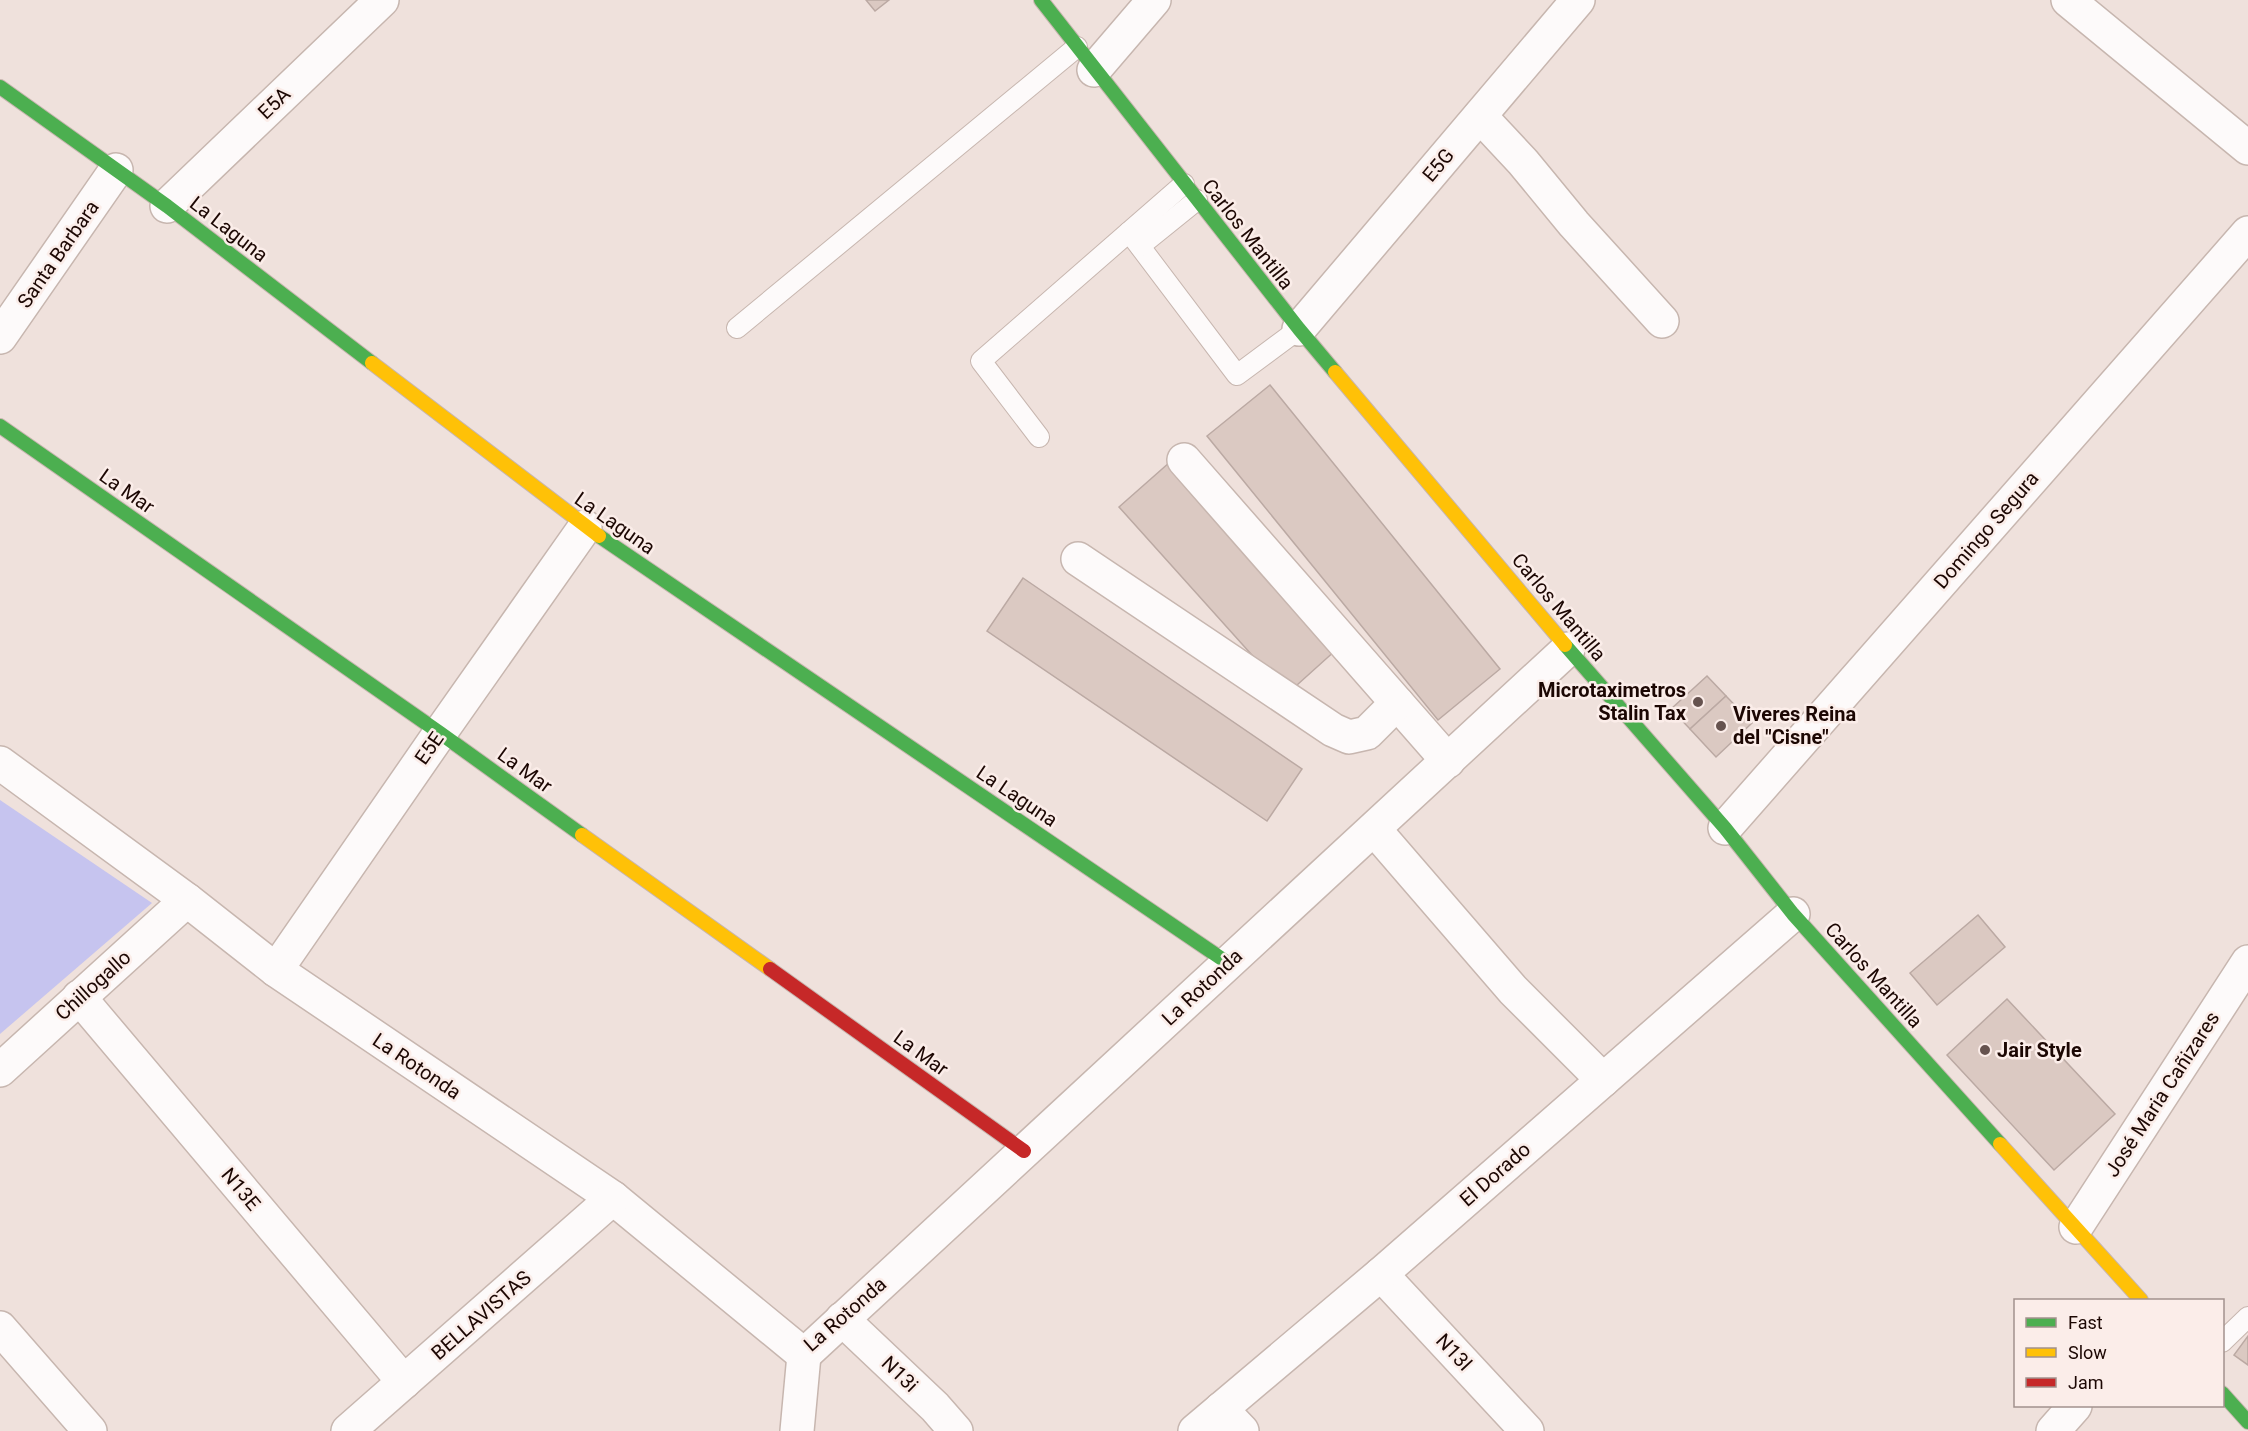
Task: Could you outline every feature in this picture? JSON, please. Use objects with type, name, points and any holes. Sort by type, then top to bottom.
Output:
[{"type":"street","name":"E5A","points":[[167,206],[382,0]]},
{"type":"street","name":"Carlos Mantilla","points":[[1041,0],[1299,329],[1568,649],[1725,828],[1793,914],[2140,1299]]},
{"type":"street","points":[[1086,58],[1154,0]]},
{"type":"street","name":"E5G","points":[[1299,329],[1578,0]]},
{"type":"street","points":[[2068,0],[2248,148]]},
{"type":"street","name":"La Laguna","points":[[0,87],[167,206],[585,527],[1228,963]]},
{"type":"street","points":[[1480,116],[1662,321]]},
{"type":"street","name":"Santa Barbara","points":[[0,337],[116,170]]},
{"type":"street","name":"Domingo Segura","points":[[1725,828],[2248,233]]},
{"type":"street","name":"La Mar","points":[[0,426],[440,733],[1024,1151]]},
{"type":"street","points":[[1184,460],[1448,761]]},
{"type":"street","name":"E5E","points":[[276,970],[585,527]]},
{"type":"street","points":[[1078,559],[1333,730],[1350,737],[1367,733],[1397,704]]},
{"type":"street","name":"La Rotonda","points":[[0,763],[187,900],[276,970],[613,1198],[804,1355],[1568,649]]},
{"type":"street","points":[[1374,829],[1513,990],[1603,1080]]},
{"type":"street","name":"Chillogallo","points":[[0,1070],[187,900]]},
{"type":"street","name":"El Dorado","points":[[1195,1431],[1231,1420],[1381,1274],[1793,914]]},
{"type":"street","name":"José Maria Cañizares","points":[[2076,1227],[2248,962]]},
{"type":"street","name":"N13E","points":[[79,997],[404,1382]]},
{"type":"street","name":"BELLAVISTAS","points":[[348,1431],[613,1198]]},
{"type":"street","name":"N13l","points":[[1381,1274],[1527,1431]]},
{"type":"street","name":"N13i","points":[[842,1319],[935,1407],[956,1431]]},
{"type":"street","points":[[0,1328],[90,1431]]},
{"type":"street","points":[[797,1431],[804,1355]]},
{"type":"street","points":[[2224,1394],[2248,1422]]},
{"type":"street","points":[[2053,1431],[2073,1407]]},
{"type":"lane","points":[[737,327],[1086,58]]},
{"type":"lane","points":[[1135,239],[1184,184]]},
{"type":"lane","points":[[1039,437],[981,361],[1135,239],[1197,200]]},
{"type":"lane","points":[[1135,239],[1237,375],[1299,329]]},
{"type":"lane","points":[[2224,1341],[2248,1317]]},
{"type":"shaded area","points":[[0,800],[152,903],[0,1034]]},
{"type":"building","points":[[866,0],[889,0],[875,11]]},
{"type":"building","points":[[1270,385],[1500,669],[1438,720],[1207,436]]},
{"type":"building","points":[[1170,462],[1337,649],[1287,694],[1119,507]]},
{"type":"building","points":[[1023,578],[1302,769],[1267,821],[987,631]]},
{"type":"building","name":"Microtaximetros Stalin Tax","points":[[1707,676],[1726,696],[1690,729],[1671,709]]},
{"type":"building","name":"Viveres Reina del \"Cisne\"","points":[[1726,696],[1752,723],[1716,757],[1690,729]]},
{"type":"building","points":[[1978,915],[2005,947],[1937,1005],[1910,973]]},
{"type":"building","points":[[2007,999],[2115,1114],[2054,1170],[1947,1055]]},
{"type":"building","points":[[2248,1336],[2248,1365],[2234,1355]]},
{"type":"traffic: fast","points":[[1041,0],[1335,372]]},
{"type":"traffic: fast","points":[[0,87],[167,206],[372,363]]},
{"type":"traffic: fast","points":[[0,426],[440,733],[582,835]]},
{"type":"traffic: fast","points":[[599,536],[1228,963]]},
{"type":"traffic: fast","points":[[1565,645],[1725,828],[1793,914],[2000,1144]]},
{"type":"traffic: fast","points":[[2224,1395],[2248,1422]]},
{"type":"traffic: slow","points":[[372,363],[599,536]]},
{"type":"traffic: slow","points":[[1335,372],[1565,645]]},
{"type":"traffic: slow","points":[[582,835],[770,969]]},
{"type":"traffic: slow","points":[[2000,1144],[2140,1299]]},
{"type":"traffic: jam","points":[[770,969],[1024,1151]]},
{"type":"place","name":"Microtaximetros Stalin Tax","points":[[1698,702]]},
{"type":"place","name":"Viveres Reina del \"Cisne\"","points":[[1721,726]]},
{"type":"place","name":"Jair Style","points":[[1985,1050]]}]
